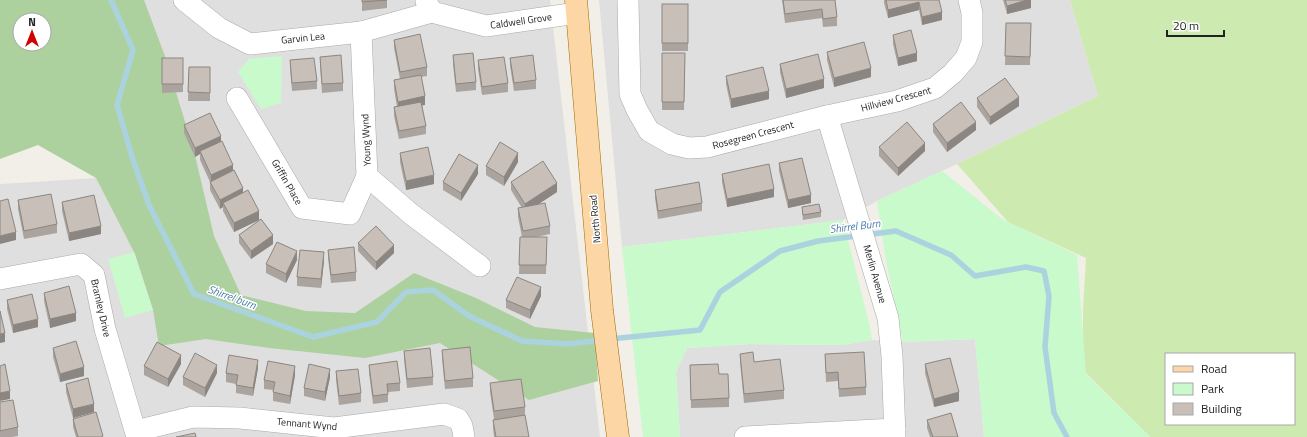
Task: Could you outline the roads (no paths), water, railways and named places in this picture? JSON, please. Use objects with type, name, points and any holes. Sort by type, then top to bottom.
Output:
[{"type":"main road","name":"North Road","points":[[577,7],[602,310],[618,437]]},
{"type":"street","name":"Garvin Lea","points":[[184,0],[219,28],[250,44],[361,32],[429,6]]},
{"type":"street","name":"Rosegreen Crescent","points":[[628,0],[630,94],[649,131],[672,144],[689,148],[707,147],[827,116]]},
{"type":"street","name":"Hillview Crescent","points":[[827,116],[897,100],[935,88],[953,73],[966,58],[972,42],[972,13],[969,0]]},
{"type":"street","name":"Caldwell Grove","points":[[429,6],[486,26],[577,7]]},
{"type":"street","name":"Young Wynd","points":[[361,32],[368,176],[412,214],[480,266]]},
{"type":"street","name":"Griffin Place","points":[[238,98],[302,208],[350,214],[368,176]]},
{"type":"street","name":"Merlin Avenue","points":[[827,116],[869,250],[888,318],[892,356],[895,433]]},
{"type":"street","name":"Bramley Drive","points":[[0,279],[81,264],[94,275],[106,329],[137,434]]},
{"type":"street","name":"Tennant Wynd","points":[[137,434],[193,417],[240,418],[334,428],[444,414],[458,419],[462,426],[464,437]]},
{"type":"street","points":[[745,437],[895,433]]},
{"type":"waterway","name":"Shirrel burn","points":[[111,0],[133,50],[117,105],[133,160],[149,205],[194,294],[313,337],[377,322],[406,292],[433,290],[469,316],[522,341],[568,344],[601,340]]},
{"type":"waterway","name":"Shirrel Burn","points":[[610,339],[700,330],[720,292],[780,251],[818,241],[896,231],[951,255],[975,276],[1026,267],[1044,271],[1049,296],[1045,347],[1054,413],[1067,437]]}]
